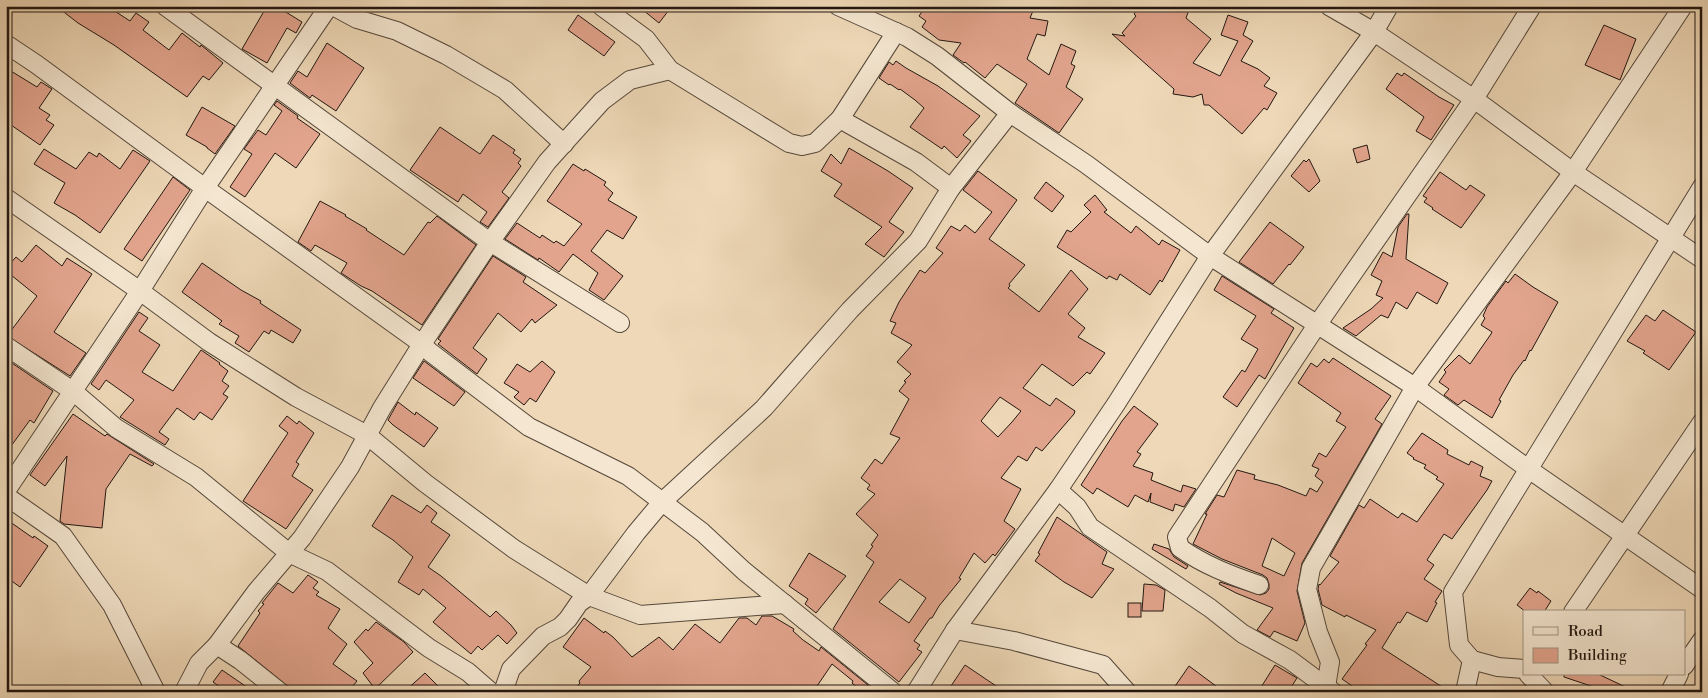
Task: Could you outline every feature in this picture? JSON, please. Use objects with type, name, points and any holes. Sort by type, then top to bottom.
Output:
[{"type":"street","points":[[165,6],[490,242],[620,323]]},
{"type":"street","points":[[6,491],[74,392],[205,188],[329,6]]},
{"type":"street","points":[[334,6],[357,19],[397,31],[454,60],[504,90],[564,144]]},
{"type":"street","points":[[838,6],[896,32],[937,56],[1010,113],[1086,164],[1210,256],[1415,387],[1527,468],[1702,589]]},
{"type":"street","points":[[1329,6],[1374,32],[1474,99],[1574,172],[1702,258]]},
{"type":"street","points":[[916,692],[955,630],[1058,490],[1116,404],[1210,256],[1374,32],[1389,6]]},
{"type":"street","points":[[1259,585],[1196,560],[1180,548],[1178,537],[1317,325],[1474,99],[1532,6]]},
{"type":"street","points":[[1327,690],[1330,662],[1318,632],[1307,588],[1311,568],[1415,387],[1574,172],[1684,6]]},
{"type":"street","points":[[603,7],[646,39],[670,70],[789,142],[802,146],[814,143],[840,119],[896,32]]},
{"type":"street","points":[[6,44],[422,344],[529,427],[628,476],[702,532],[744,572],[893,692]]},
{"type":"street","points":[[184,692],[199,663],[217,645],[256,592],[302,538],[350,468],[382,408],[422,344],[490,242],[547,162],[602,101],[630,80],[670,70]]},
{"type":"street","points":[[503,692],[511,670],[542,636],[560,627],[579,603],[589,596],[636,533],[662,502],[764,408],[850,310],[918,241],[950,188],[1010,113]]},
{"type":"street","points":[[840,119],[916,162],[950,188]]},
{"type":"street","points":[[1523,671],[1498,667],[1472,660],[1459,645],[1452,592],[1702,187]]},
{"type":"street","points":[[6,198],[140,291],[209,342],[296,397],[367,435],[425,483],[514,549],[589,596],[640,615],[785,604]]},
{"type":"street","points":[[6,346],[74,392],[116,428],[196,477],[289,553],[327,571],[429,648],[468,672],[491,692]]},
{"type":"street","points":[[1575,610],[1702,422]]},
{"type":"street","points":[[1058,490],[1077,507],[1090,528],[1148,564],[1243,634],[1290,660],[1327,690]]},
{"type":"street","points":[[6,496],[63,536],[112,605],[156,692]]},
{"type":"street","points":[[955,630],[1014,641],[1103,665],[1127,692]]},
{"type":"street","points":[[1686,663],[1702,640]]},
{"type":"street","points":[[217,645],[240,660],[280,692]]},
{"type":"street","points":[[1465,692],[1472,660]]},
{"type":"street","points":[[1530,676],[1545,692]]},
{"type":"street","points":[[1670,692],[1678,676]]},
{"type":"building","points":[[56,6],[107,6],[130,21],[136,13],[149,22],[143,30],[169,50],[182,33],[200,47],[201,45],[223,63],[209,80],[203,76],[187,97]]},
{"type":"building","points":[[267,6],[276,6],[302,22],[296,33],[287,28],[267,63],[242,49]]},
{"type":"building","points":[[638,6],[672,6],[659,23]]},
{"type":"building","points":[[926,6],[1035,6],[1030,18],[1048,21],[1045,36],[1037,34],[1027,59],[1049,75],[1061,44],[1076,51],[1071,64],[1075,66],[1066,87],[1083,99],[1059,133],[1015,103],[1027,84],[997,64],[985,78],[953,55],[961,43],[939,40],[922,27],[926,21],[919,16]]},
{"type":"building","points":[[1140,6],[1180,6],[1189,10],[1186,18],[1211,39],[1193,63],[1220,76],[1238,41],[1221,35],[1228,15],[1248,22],[1243,35],[1253,41],[1241,61],[1258,69],[1270,78],[1264,86],[1277,93],[1267,110],[1264,108],[1242,134],[1209,105],[1204,105],[1202,94],[1193,97],[1173,94],[1174,89],[1112,34],[1125,36],[1122,33],[1136,16],[1134,14]]},
{"type":"building","points":[[578,15],[615,42],[604,56],[568,30]]},
{"type":"building","points":[[1604,25],[1636,39],[1620,80],[1585,65]]},
{"type":"building","points":[[327,43],[364,68],[336,111],[312,95],[310,98],[290,83],[298,71],[307,77]]},
{"type":"building","points":[[896,61],[938,86],[980,116],[963,135],[971,141],[957,158],[944,146],[942,149],[910,127],[924,108],[900,89],[889,85],[879,78],[889,62],[893,65]]},
{"type":"building","points":[[6,68],[37,87],[41,82],[52,89],[39,108],[50,115],[46,120],[54,125],[40,145],[6,120]]},
{"type":"building","points":[[1397,73],[1402,76],[1404,73],[1454,105],[1431,140],[1416,131],[1424,117],[1386,89]]},
{"type":"building","points":[[277,101],[320,134],[296,168],[275,153],[245,197],[230,187],[252,154],[244,149],[258,130],[266,135],[282,111],[274,105]]},
{"type":"building","points":[[202,107],[235,126],[215,154],[186,135]]},
{"type":"building","points":[[440,127],[480,154],[493,135],[515,150],[513,153],[521,159],[518,163],[521,166],[502,192],[509,198],[488,227],[480,222],[487,212],[463,194],[458,202],[410,170]]},
{"type":"building","points":[[1367,145],[1370,159],[1357,163],[1353,149]]},
{"type":"building","points":[[849,148],[913,188],[889,222],[904,232],[884,257],[865,244],[882,227],[834,196],[842,184],[821,171],[831,154],[841,164]]},
{"type":"building","points":[[44,149],[76,169],[89,152],[97,157],[99,153],[120,169],[133,150],[150,161],[100,233],[54,203],[65,183],[34,164]]},
{"type":"building","points":[[1309,159],[1320,181],[1309,192],[1291,176],[1304,160],[1306,162]]},
{"type":"building","points":[[573,164],[606,182],[604,185],[613,193],[608,200],[637,217],[623,239],[607,230],[591,251],[623,276],[604,300],[589,290],[598,273],[573,254],[559,272],[539,258],[538,260],[505,239],[517,223],[540,238],[542,235],[554,243],[556,241],[564,246],[582,224],[547,201]]},
{"type":"building","points":[[978,171],[1017,200],[989,239],[1025,265],[1009,284],[1008,288],[1039,312],[1071,270],[1088,289],[1068,314],[1085,328],[1078,337],[1105,353],[1090,374],[1087,372],[1073,386],[1042,364],[1023,388],[1050,406],[1056,398],[1075,411],[1074,414],[1042,451],[1036,447],[1027,461],[1018,456],[1001,478],[1021,489],[1004,521],[1015,529],[995,556],[993,554],[985,563],[974,553],[959,578],[961,579],[914,641],[920,645],[917,649],[922,652],[899,682],[833,629],[874,562],[866,556],[878,535],[856,514],[875,494],[867,489],[870,485],[861,478],[875,459],[882,464],[900,438],[890,434],[909,399],[899,391],[906,382],[904,381],[911,374],[897,362],[912,345],[891,333],[896,323],[890,321],[899,302],[920,270],[925,273],[943,253],[936,248],[951,226],[960,231],[965,225],[975,233],[992,212],[963,190]],"holes":[[[1000,397],[1021,411],[998,437],[981,421]],[[900,579],[926,598],[909,623],[879,602]]]},
{"type":"building","points":[[1440,172],[1466,190],[1470,185],[1485,195],[1461,228],[1424,202],[1427,198],[1423,196]]},
{"type":"building","points":[[173,177],[190,190],[142,261],[124,249]]},
{"type":"building","points":[[1046,182],[1064,196],[1052,212],[1034,198]]},
{"type":"building","points":[[1095,195],[1107,210],[1104,212],[1131,233],[1136,226],[1159,245],[1162,240],[1180,250],[1162,282],[1160,280],[1150,295],[1120,274],[1117,280],[1109,276],[1107,279],[1057,247],[1067,230],[1071,232],[1091,212],[1084,205]]},
{"type":"building","points":[[320,201],[346,215],[404,255],[428,222],[430,223],[437,216],[476,245],[422,325],[372,291],[341,273],[347,263],[315,245],[311,251],[298,242]]},
{"type":"building","points":[[1407,214],[1409,214],[1406,259],[1448,283],[1437,304],[1417,292],[1407,309],[1396,302],[1388,318],[1381,315],[1356,336],[1343,328],[1371,309],[1383,298],[1376,295],[1382,281],[1371,275],[1383,252],[1392,257],[1398,227]]},
{"type":"building","points":[[1270,222],[1304,247],[1273,284],[1239,262]]},
{"type":"building","points":[[36,245],[62,266],[67,258],[92,274],[54,332],[86,353],[70,376],[7,336],[37,296],[6,271],[6,268],[16,257],[22,262]]},
{"type":"building","points":[[493,256],[526,277],[523,282],[557,305],[535,323],[532,319],[521,332],[498,313],[473,348],[487,359],[477,374],[438,344],[441,341],[438,339]]},
{"type":"building","points":[[202,263],[241,290],[261,301],[260,303],[301,330],[293,343],[271,330],[269,334],[264,331],[249,352],[235,343],[239,336],[219,324],[222,321],[182,292]]},
{"type":"building","points":[[1515,274],[1558,302],[1525,361],[1513,375],[1499,400],[1501,401],[1492,418],[1464,400],[1458,405],[1444,395],[1449,389],[1439,382],[1446,372],[1444,370],[1459,355],[1470,364],[1492,332],[1481,325],[1485,318],[1483,316],[1487,307],[1506,281],[1508,283]]},
{"type":"building","points":[[1222,276],[1274,309],[1271,313],[1294,328],[1265,379],[1259,375],[1237,407],[1223,397],[1242,370],[1245,372],[1258,349],[1241,339],[1256,316],[1214,290]]},
{"type":"building","points":[[1663,310],[1696,332],[1669,370],[1643,353],[1645,351],[1627,341],[1646,315],[1655,321]]},
{"type":"building","points":[[139,312],[148,318],[139,331],[160,345],[142,372],[173,391],[201,350],[228,371],[222,381],[229,386],[223,394],[228,397],[212,420],[200,412],[194,420],[177,408],[159,432],[169,439],[165,445],[120,417],[134,400],[106,380],[99,390],[91,384]]},
{"type":"building","points":[[1333,358],[1391,396],[1375,419],[1382,424],[1302,563],[1297,591],[1305,623],[1297,641],[1274,631],[1270,637],[1257,630],[1273,608],[1219,584],[1220,582],[1260,595],[1266,593],[1269,589],[1267,578],[1222,559],[1193,544],[1207,514],[1205,514],[1217,495],[1224,497],[1237,470],[1255,475],[1254,479],[1278,485],[1306,496],[1310,488],[1317,492],[1323,482],[1315,476],[1319,469],[1312,466],[1319,453],[1326,457],[1346,427],[1336,421],[1341,413],[1298,383],[1311,363],[1317,367],[1324,359],[1329,363]],"holes":[[[1272,538],[1295,553],[1284,576],[1262,566]]]},
{"type":"building","points":[[6,359],[53,391],[34,423],[30,420],[6,453]]},
{"type":"building","points":[[424,361],[465,392],[454,406],[413,378]]},
{"type":"building","points":[[542,361],[555,372],[536,402],[530,398],[524,405],[514,397],[519,392],[504,383],[517,364],[530,372]]},
{"type":"building","points":[[398,402],[415,415],[416,412],[438,428],[424,447],[388,420]]},
{"type":"building","points":[[1134,406],[1158,424],[1137,452],[1141,454],[1133,466],[1153,473],[1151,480],[1181,492],[1183,485],[1196,489],[1184,507],[1175,504],[1173,511],[1150,502],[1151,493],[1148,502],[1135,495],[1128,507],[1097,488],[1093,494],[1081,485],[1122,421]]},
{"type":"building","points":[[73,414],[105,436],[107,434],[154,464],[152,466],[130,454],[106,489],[102,528],[64,524],[60,521],[67,456],[45,486],[30,475]]},
{"type":"building","points":[[287,416],[297,424],[299,421],[314,433],[296,462],[299,464],[292,476],[313,490],[286,529],[243,501],[288,433],[279,426]]},
{"type":"building","points":[[1422,433],[1448,450],[1447,454],[1469,465],[1471,461],[1483,467],[1480,476],[1492,481],[1452,539],[1444,534],[1427,560],[1434,565],[1424,579],[1442,591],[1435,602],[1437,603],[1427,622],[1407,612],[1400,623],[1398,622],[1382,648],[1450,692],[1361,692],[1342,679],[1376,630],[1322,605],[1318,589],[1319,584],[1339,562],[1330,556],[1359,505],[1364,508],[1370,499],[1398,518],[1402,513],[1417,522],[1444,484],[1436,479],[1438,477],[1424,468],[1426,465],[1413,459],[1407,453]]},
{"type":"building","points":[[392,495],[421,513],[427,505],[437,513],[431,522],[450,535],[428,567],[490,617],[496,611],[511,625],[517,633],[507,644],[498,635],[482,650],[478,646],[471,654],[433,622],[446,608],[423,589],[419,595],[398,582],[413,557],[372,526]]},
{"type":"building","points":[[1057,517],[1107,552],[1102,564],[1114,569],[1092,598],[1064,582],[1035,561]]},
{"type":"building","points":[[6,519],[48,546],[20,587],[6,577]]},
{"type":"building","points":[[1154,544],[1169,549],[1174,557],[1188,566],[1186,569],[1152,549]]},
{"type":"building","points":[[809,553],[846,576],[816,613],[805,604],[808,599],[789,586]]},
{"type":"building","points":[[308,575],[318,582],[313,588],[319,592],[316,595],[340,609],[328,628],[347,644],[333,664],[357,681],[348,692],[295,692],[238,646],[260,613],[258,611],[264,604],[262,603],[278,583],[293,593]]},
{"type":"building","points":[[1144,584],[1156,585],[1165,590],[1163,611],[1142,611]]},
{"type":"building","points":[[1530,588],[1537,593],[1538,591],[1551,601],[1545,610],[1523,610],[1517,605]]},
{"type":"building","points":[[1128,603],[1141,603],[1141,617],[1128,617]]},
{"type":"building","points":[[762,616],[772,616],[794,629],[793,631],[803,640],[819,651],[821,647],[868,685],[861,691],[852,683],[853,681],[832,664],[813,692],[572,692],[591,667],[563,647],[584,618],[604,633],[605,631],[613,637],[632,657],[659,637],[673,650],[695,624],[720,643],[739,618],[747,618],[756,625]]},
{"type":"building","points":[[376,622],[404,642],[413,652],[375,689],[363,673],[373,663],[354,642],[366,629],[368,631]]},
{"type":"building","points":[[965,665],[1005,692],[947,692]]},
{"type":"building","points":[[1275,665],[1297,678],[1288,692],[1258,692]]},
{"type":"building","points":[[1189,666],[1224,692],[1171,692]]},
{"type":"building","points":[[222,670],[254,692],[227,692],[213,682]]},
{"type":"building","points":[[425,673],[444,692],[404,692]]},
{"type":"building","points":[[1602,676],[1634,691],[1609,692],[1564,677]]}]
